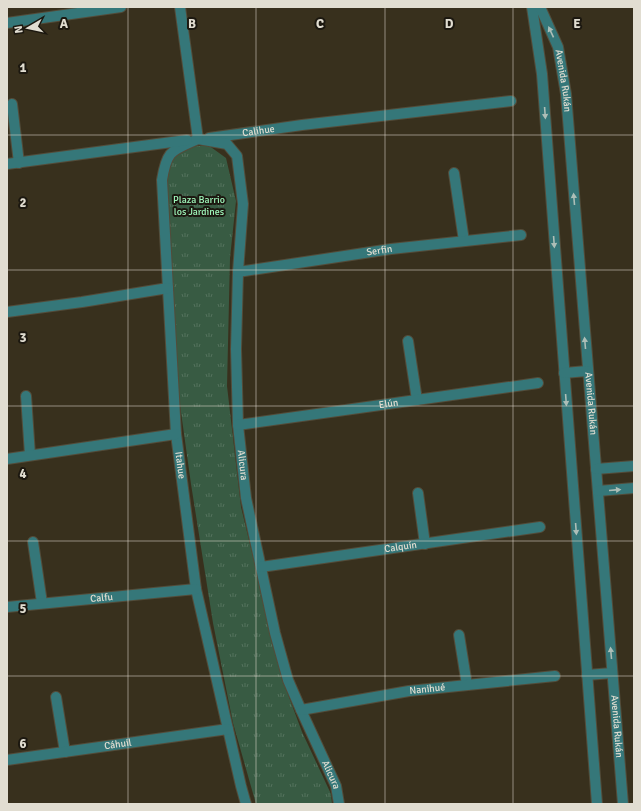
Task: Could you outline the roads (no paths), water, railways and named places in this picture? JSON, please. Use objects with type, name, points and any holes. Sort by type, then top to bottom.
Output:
[{"type":"street","points":[[7,23],[121,7]]},
{"type":"street","points":[[180,7],[198,139]]},
{"type":"street","name":"Avenida Rukán","points":[[532,7],[542,74],[597,804]]},
{"type":"street","name":"Avenida Rukán","points":[[540,7],[558,47],[566,94],[623,804]]},
{"type":"street","name":"Calihue","points":[[7,164],[302,125],[511,101]]},
{"type":"street","points":[[12,104],[19,163]]},
{"type":"street","name":"Alicura","points":[[198,139],[227,144],[237,156],[243,204],[238,272],[236,349],[238,425],[246,498],[275,633],[288,680],[336,786],[339,804]]},
{"type":"street","name":"Itahue","points":[[198,139],[171,152],[164,166],[162,180],[176,434],[196,589],[246,804]]},
{"type":"street","points":[[454,173],[464,241]]},
{"type":"street","name":"Serfin","points":[[238,272],[391,249],[521,235]]},
{"type":"street","points":[[7,312],[168,288]]},
{"type":"street","points":[[408,341],[417,400]]},
{"type":"street","points":[[564,373],[588,371]]},
{"type":"street","name":"Elún","points":[[238,425],[538,383]]},
{"type":"street","points":[[26,396],[30,455]]},
{"type":"street","points":[[7,459],[176,434]]},
{"type":"street","points":[[596,469],[634,466]]},
{"type":"street","points":[[598,491],[634,488]]},
{"type":"street","points":[[418,493],[425,544]]},
{"type":"street","name":"Calquín","points":[[261,567],[540,527]]},
{"type":"street","points":[[33,542],[42,603]]},
{"type":"street","name":"Calfu","points":[[7,607],[196,589]]},
{"type":"street","points":[[459,635],[467,685]]},
{"type":"street","points":[[587,675],[612,673]]},
{"type":"street","name":"Nanihué","points":[[301,710],[408,691],[556,676]]},
{"type":"street","points":[[56,697],[65,752]]},
{"type":"street","name":"Cáhuil","points":[[7,760],[228,729]]},
{"type":"park label","name":"Plaza Barrio los Jardines","points":[[199,206]]}]
